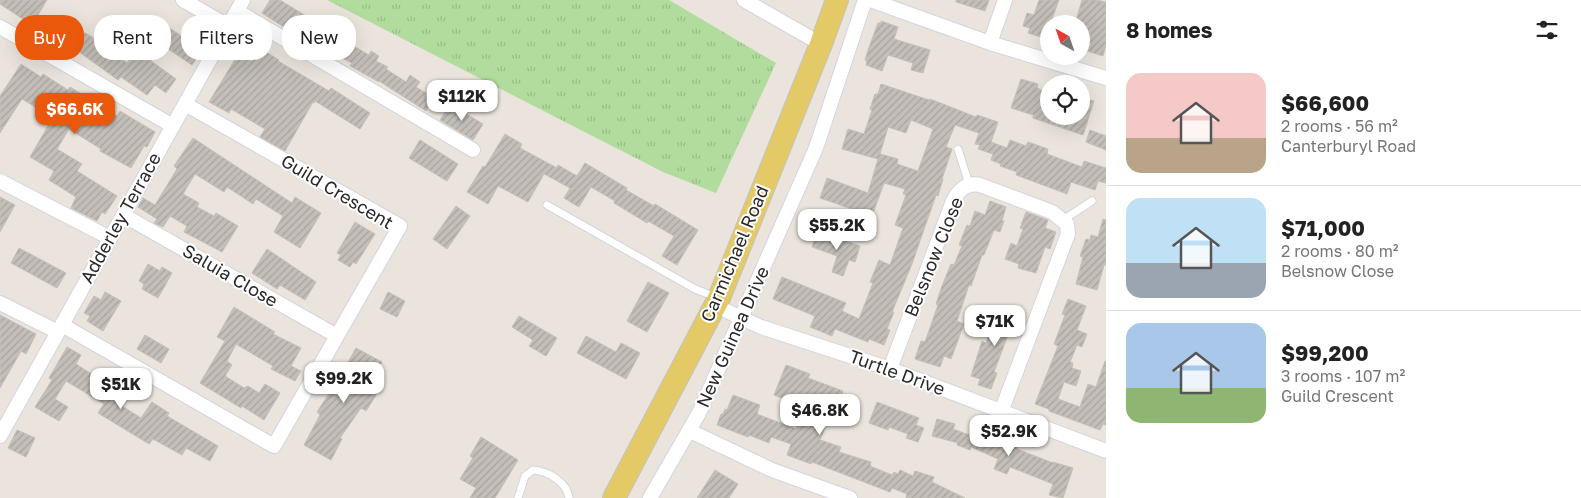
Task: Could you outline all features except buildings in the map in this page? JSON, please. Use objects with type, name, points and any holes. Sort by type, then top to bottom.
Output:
[{"type":"main road","name":"Carmichael Road","points":[[614,498],[718,302],[837,0]]},
{"type":"street","points":[[183,0],[209,15]]},
{"type":"street","points":[[744,0],[821,44]]},
{"type":"street","name":"New Guinea Drive","points":[[650,498],[690,430],[742,318],[816,148],[865,0]]},
{"type":"street","points":[[870,0],[990,43],[1106,78]]},
{"type":"street","points":[[990,43],[1005,0]]},
{"type":"street","points":[[240,5],[473,150]]},
{"type":"street","points":[[0,28],[173,126]]},
{"type":"street","name":"Adderley Terrace","points":[[2,427],[60,328],[209,60]]},
{"type":"street","name":"Guild Crescent","points":[[60,328],[274,446],[400,226],[185,104]]},
{"type":"street","points":[[0,181],[110,238]]},
{"type":"street","name":"Belsnow Close","points":[[890,369],[953,201],[960,191],[969,184],[980,184],[1052,212],[1064,220]]},
{"type":"street","name":"Saluia Close","points":[[123,215],[337,336]]},
{"type":"street","points":[[1001,412],[1068,234],[1068,226],[1064,220]]},
{"type":"street","name":"Turtle Drive","points":[[718,302],[742,318],[781,334],[890,369],[1106,451]]},
{"type":"street","points":[[0,303],[60,328]]},
{"type":"street","points":[[690,430],[772,470],[850,498]]},
{"type":"lane","points":[[958,149],[969,184]]},
{"type":"lane","points":[[1064,220],[1092,201]]},
{"type":"lane","points":[[547,205],[718,302]]},
{"type":"lane","points":[[518,498],[525,476],[533,470],[540,470],[550,474],[564,486],[569,498]]},
{"type":"green space","points":[[327,0],[669,0],[776,63],[716,193],[663,172]]}]
